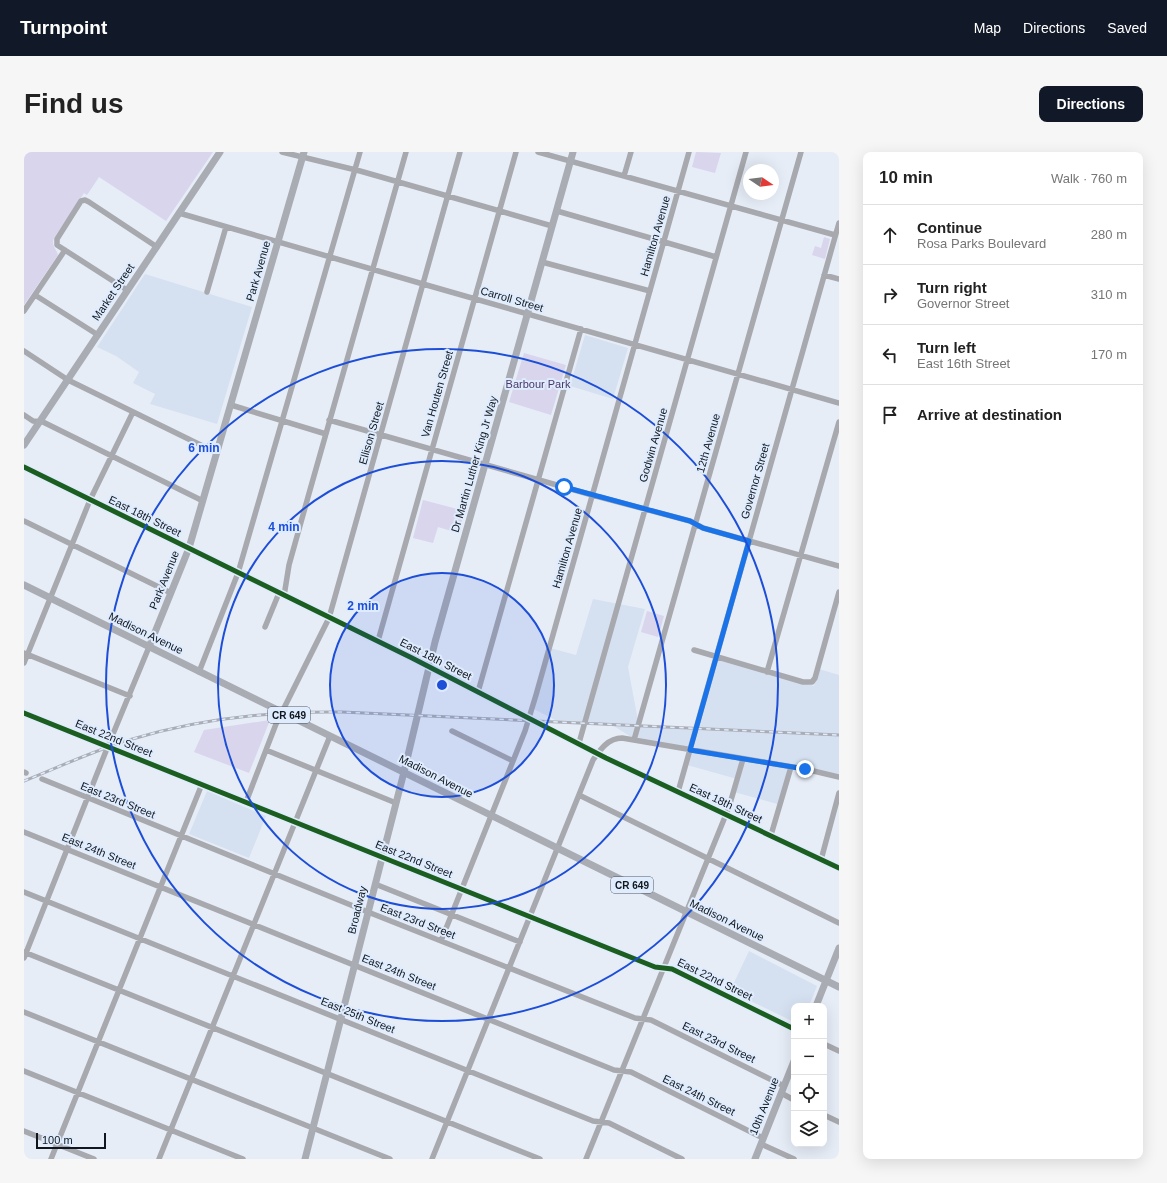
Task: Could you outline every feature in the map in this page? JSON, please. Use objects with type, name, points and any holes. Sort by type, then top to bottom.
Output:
[{"type":"main road","name":"Market Street","points":[[24,445],[220,152]]},
{"type":"main road","name":"Dr Martin Luther King Jr Way","points":[[429,667],[573,152]]},
{"type":"main road","name":"Park Avenue","points":[[149,647],[189,548],[303,154]]},
{"type":"main road","name":"Madison Avenue","points":[[24,585],[839,988]]},
{"type":"main road","name":"Broadway","points":[[305,1159],[404,772],[429,667]]},
{"type":"main road","points":[[817,1003],[839,948]]},
{"type":"main road","name":"10th Avenue","points":[[755,1159],[791,1068]]},
{"type":"street","points":[[282,152],[303,154],[552,226]]},
{"type":"street","points":[[199,672],[238,573],[360,152]]},
{"type":"street","points":[[265,627],[282,594],[406,152]]},
{"type":"street","name":"Ellison Street","points":[[246,802],[282,712],[329,618],[460,152]]},
{"type":"street","name":"Van Houten Street","points":[[378,641],[516,152]]},
{"type":"street","points":[[538,152],[836,235]]},
{"type":"street","points":[[624,176],[631,152]]},
{"type":"street","name":"Hamilton Avenue","points":[[441,940],[529,718],[689,152]]},
{"type":"street","name":"Godwin Avenue","points":[[579,743],[746,152]]},
{"type":"street","name":"12th Avenue","points":[[634,740],[801,152]]},
{"type":"street","points":[[127,290],[57,245],[57,239],[83,200],[89,202],[157,247]]},
{"type":"street","points":[[557,211],[716,257]]},
{"type":"street","name":"Carroll Street","points":[[180,212],[226,227],[474,299],[839,403]]},
{"type":"street","name":"Governor Street","points":[[678,792],[839,223]]},
{"type":"street","points":[[207,292],[226,227]]},
{"type":"street","points":[[24,311],[65,250]]},
{"type":"street","points":[[542,262],[650,291]]},
{"type":"street","points":[[824,275],[839,279]]},
{"type":"street","points":[[35,295],[98,335]]},
{"type":"street","points":[[478,692],[581,329]]},
{"type":"street","points":[[24,351],[68,380],[217,453]]},
{"type":"street","points":[[231,405],[326,434]]},
{"type":"street","points":[[24,663],[26,654],[90,500],[133,412]]},
{"type":"street","points":[[24,415],[33,421],[40,421],[203,501]]},
{"type":"street","points":[[330,420],[538,480],[690,521],[703,528],[839,566]]},
{"type":"street","points":[[767,672],[839,422]]},
{"type":"street","name":"East 18th Street","points":[[24,466],[90,500],[378,641],[598,753],[839,868]]},
{"type":"street","points":[[24,521],[171,593]]},
{"type":"street","points":[[694,650],[808,683],[814,680],[839,592]]},
{"type":"street","name":"Park Avenue","points":[[25,954],[149,647]]},
{"type":"street","points":[[26,654],[130,696]]},
{"type":"street","name":"East 22nd Street","points":[[24,713],[655,967],[672,969],[791,1028]]},
{"type":"street","points":[[452,731],[513,761]]},
{"type":"street","points":[[159,1159],[330,736]]},
{"type":"street","points":[[432,1159],[557,848],[593,760],[598,753],[613,739],[622,738],[791,767],[839,777]]},
{"type":"street","points":[[266,750],[396,803]]},
{"type":"street","points":[[586,1159],[726,814],[743,759]]},
{"type":"street","points":[[771,835],[791,767]]},
{"type":"street","name":"East 23rd Street","points":[[42,779],[368,912],[635,1018],[651,1020],[784,1086]]},
{"type":"street","points":[[51,1159],[202,784]]},
{"type":"street","points":[[821,860],[839,793]]},
{"type":"street","points":[[579,795],[839,923]]},
{"type":"street","name":"East 24th Street","points":[[24,832],[614,1070],[630,1072],[665,1089],[794,1159]]},
{"type":"street","points":[[375,884],[520,942]]},
{"type":"street","name":"East 25th Street","points":[[24,892],[593,1121],[609,1123],[682,1159]]},
{"type":"street","points":[[25,954],[212,1027],[540,1159]]},
{"type":"street","points":[[24,1012],[390,1159]]},
{"type":"street","points":[[827,1045],[839,1051]]},
{"type":"street","points":[[24,1071],[243,1159]]},
{"type":"street","points":[[781,1094],[791,1099]]},
{"type":"street","points":[[827,1116],[839,1122]]},
{"type":"street","points":[[24,1131],[94,1159]]},
{"type":"shaded area","points":[[145,274],[252,307],[217,424],[150,404],[155,394],[133,383],[139,372],[116,356],[97,347]]},
{"type":"shaded area","points":[[585,335],[628,348],[613,399],[570,386]]},
{"type":"shaded area","points":[[593,599],[645,609],[628,667],[639,726],[696,730],[717,657],[814,686],[819,669],[839,675],[839,779],[791,768],[781,805],[734,792],[737,779],[687,765],[690,751],[636,740],[612,725],[561,723],[532,708],[550,648],[576,655]]},
{"type":"shaded area","points":[[207,791],[266,816],[249,858],[189,834]]},
{"type":"shaded area","points":[[749,951],[817,986],[810,1003],[791,1003],[791,1021],[730,991]]},
{"type":"green space","points":[[24,152],[213,152],[166,221],[99,177],[87,195],[84,193],[54,238],[53,245],[58,255],[24,305]]},
{"type":"green space","points":[[696,152],[721,153],[715,173],[692,167]]},
{"type":"green space","points":[[824,237],[830,239],[825,259],[812,255],[815,246],[821,248]]},
{"type":"green space","name":"Barbour Park","points":[[524,353],[566,365],[551,415],[509,402]]},
{"type":"green space","points":[[423,500],[465,511],[458,533],[438,527],[433,543],[413,538]]},
{"type":"green space","points":[[647,611],[664,616],[658,637],[641,632]]},
{"type":"green space","points":[[270,720],[249,773],[194,752],[204,730]]},
{"type":"railway","points":[[24,781],[102,749],[155,733],[208,722],[288,713],[342,712],[839,735]]},
{"type":"cycle path","points":[[24,467],[412,658],[606,758],[839,868]]},
{"type":"cycle path","points":[[24,713],[655,967],[672,969],[791,1028]]},
{"type":"route","points":[[564,487],[690,521],[703,528],[749,541],[690,750],[805,769]]}]
